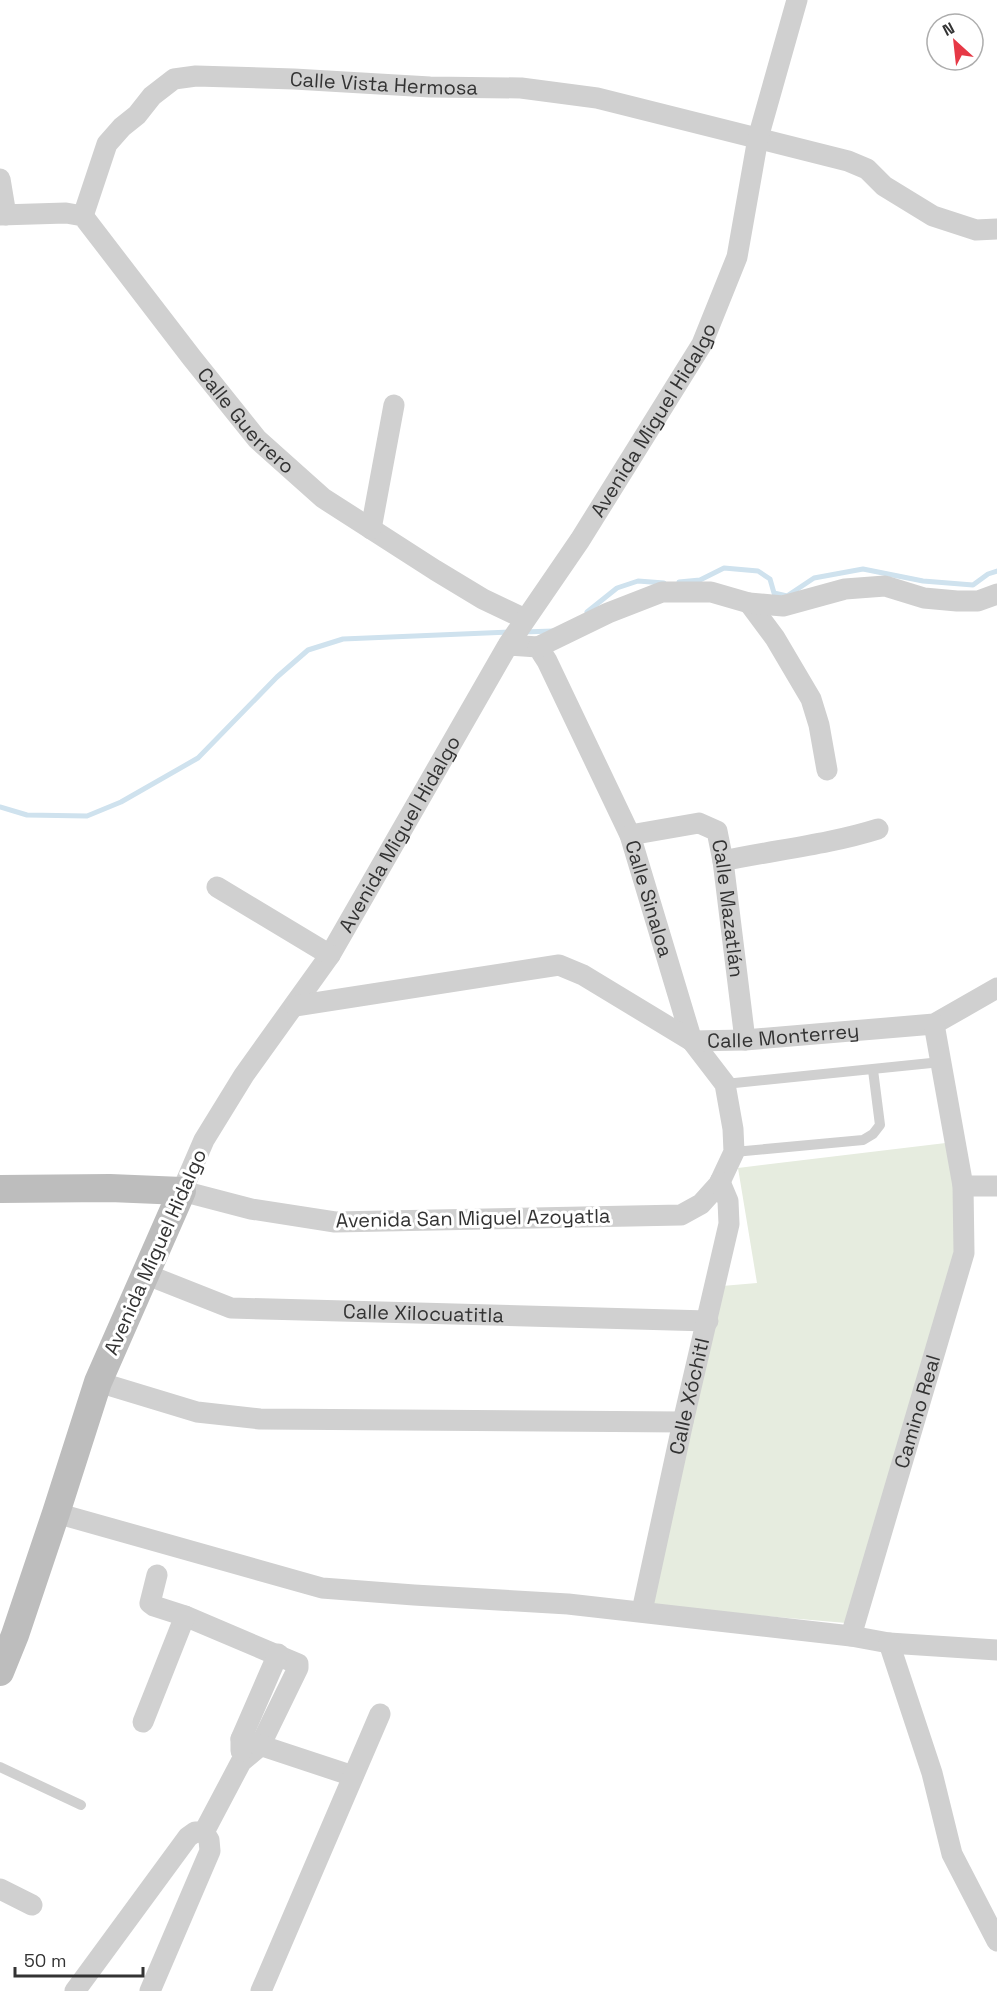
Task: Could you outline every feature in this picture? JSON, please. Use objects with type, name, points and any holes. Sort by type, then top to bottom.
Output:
[{"type":"street","name":"Avenida Miguel Hidalgo","points":[[0,1672],[15,1635],[98,1382],[204,1140],[244,1075],[330,955],[508,645],[580,540],[702,344],[737,256],[758,138],[797,0]]},
{"type":"street","name":"Calle Vista Hermosa","points":[[83,216],[107,144],[137,115],[152,96],[174,79],[196,76],[430,87],[521,88],[597,98],[848,161],[867,169],[884,186],[933,216],[976,230],[997,229]]},
{"type":"street","points":[[0,179],[3,215],[66,213],[83,216]]},
{"type":"street","name":"Calle Guerrero","points":[[83,216],[257,439],[323,498],[483,599],[525,619]]},
{"type":"street","points":[[371,529],[394,405]]},
{"type":"street","points":[[508,645],[538,648],[608,613],[662,592],[711,592],[749,603],[783,606],[845,589],[885,586],[924,598],[957,601],[978,601],[997,594]]},
{"type":"street","points":[[749,603],[775,638],[811,699],[819,725],[827,770]]},
{"type":"street","name":"Calle Sinaloa","points":[[538,648],[558,682],[630,835],[692,1041],[724,1084],[733,1129],[734,1152],[720,1183]]},
{"type":"street","name":"Calle Mazatlán","points":[[630,835],[699,823],[717,831],[723,861],[745,1041]]},
{"type":"street","points":[[723,861],[780,849],[844,840],[878,830]]},
{"type":"street","points":[[217,887],[330,955]]},
{"type":"street","name":"Calle Monterrey","points":[[295,1006],[559,965],[583,975],[692,1041],[745,1041],[934,1024],[997,988]]},
{"type":"street","name":"Camino Real","points":[[851,1636],[964,1253],[963,1186],[934,1024]]},
{"type":"street","name":"Avenida San Miguel Azoyatla","points":[[182,1191],[251,1209],[347,1222],[681,1215],[701,1204],[720,1183]]},
{"type":"street","name":"Calle Xóchitl","points":[[642,1611],[729,1224],[728,1201],[720,1183]]},
{"type":"street","points":[[963,1186],[997,1186]]},
{"type":"street","points":[[0,1189],[110,1188],[182,1191]]},
{"type":"street","name":"Calle Xilocuatitla","points":[[146,1274],[231,1308],[708,1321]]},
{"type":"street","points":[[98,1382],[197,1412],[260,1419],[683,1422]]},
{"type":"street","points":[[56,1513],[322,1588],[568,1604],[851,1636],[889,1643],[997,1650]]},
{"type":"street","points":[[157,1575],[150,1603],[154,1606],[185,1616],[278,1654],[296,1662],[298,1668],[250,1742],[204,1832]]},
{"type":"street","points":[[143,1722],[185,1616]]},
{"type":"street","points":[[889,1643],[932,1773],[952,1854],[997,1941]]},
{"type":"street","points":[[261,1991],[380,1714]]},
{"type":"street","points":[[250,1742],[353,1776]]},
{"type":"street","points":[[75,1991],[188,1837],[195,1832],[204,1832]]},
{"type":"street","points":[[150,1991],[210,1851],[209,1840],[204,1832]]},
{"type":"street","points":[[0,1889],[32,1905]]},
{"type":"lane","points":[[724,1084],[941,1062]]},
{"type":"lane","points":[[734,1152],[862,1140],[873,1134],[880,1125],[873,1070]]},
{"type":"lane","points":[[0,1767],[81,1804]]},
{"type":"shaded area","points":[[954,1142],[960,1259],[846,1623],[646,1606],[722,1286],[757,1283],[738,1168]]},
{"type":"waterway","points":[[679,582],[700,580],[724,568],[758,571],[770,579],[774,593],[787,596],[814,578],[863,569],[923,581],[973,585],[988,574],[997,571]]},
{"type":"waterway","points":[[587,612],[617,588],[638,581],[664,583]]},
{"type":"waterway","points":[[523,632],[553,631]]},
{"type":"waterway","points":[[0,807],[27,815],[87,816],[121,802],[198,758],[277,677],[308,650],[343,639],[511,632]]}]
